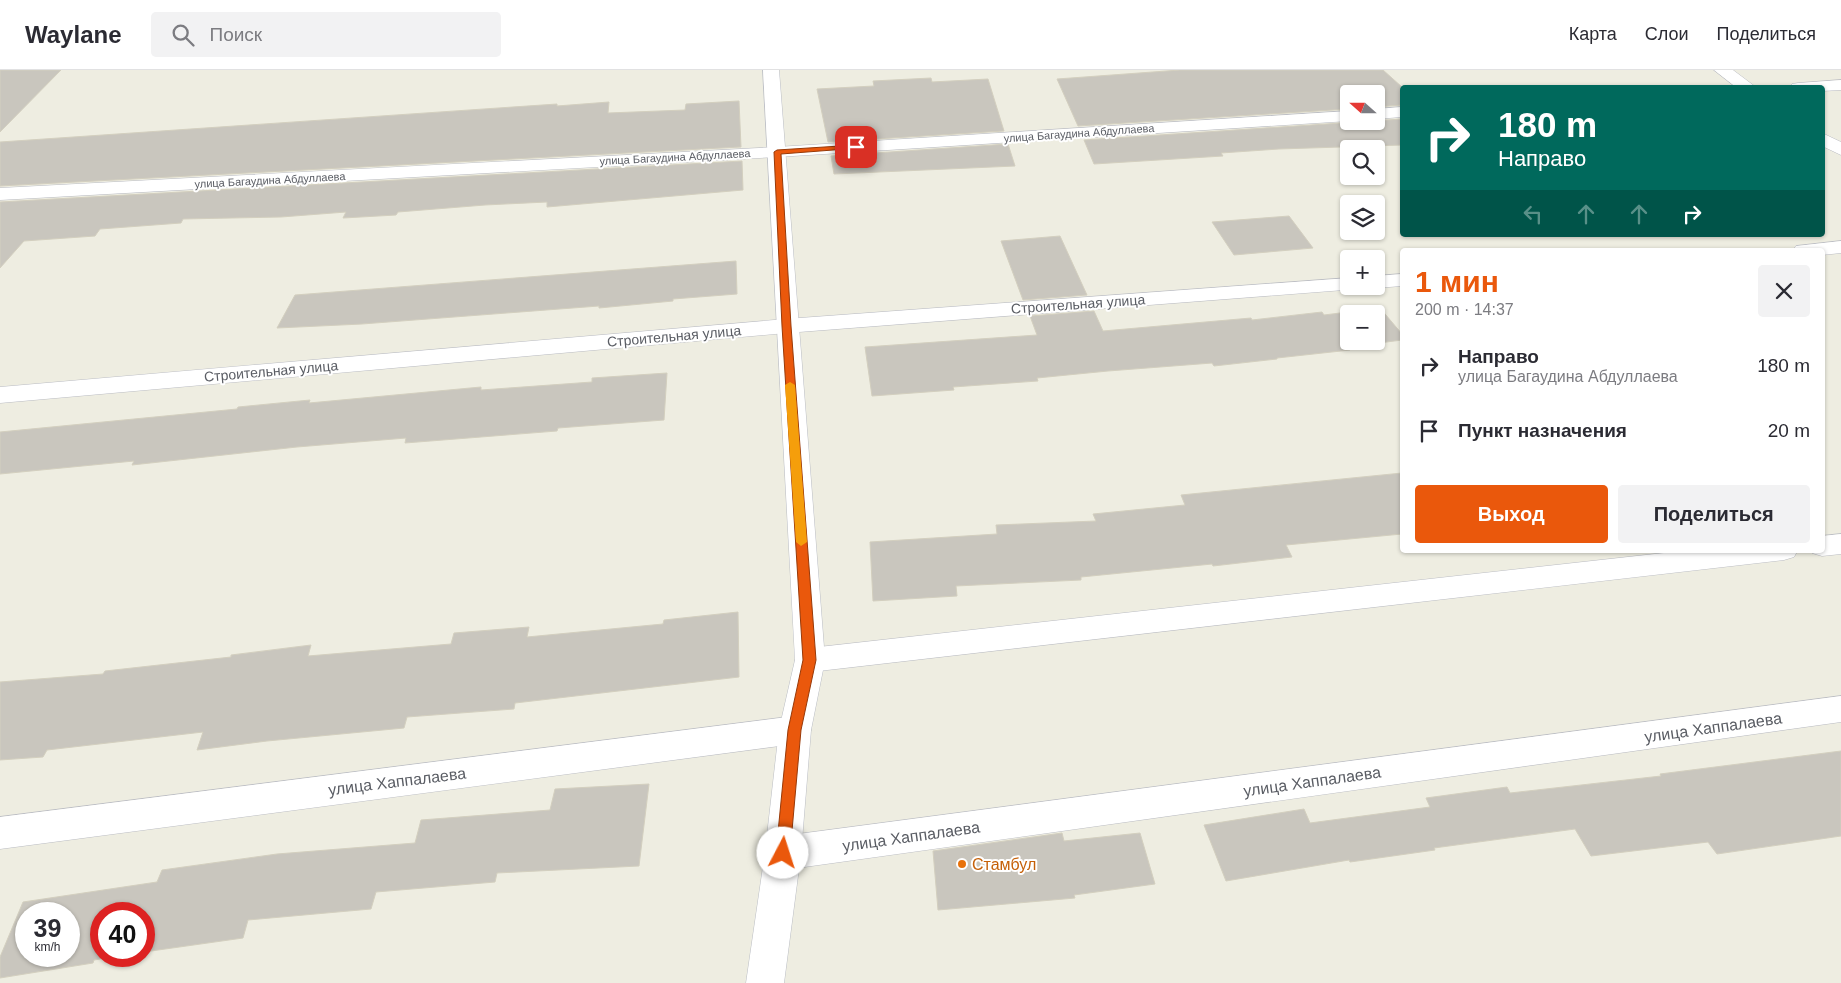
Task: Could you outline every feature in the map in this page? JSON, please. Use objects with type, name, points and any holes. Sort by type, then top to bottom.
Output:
[{"type":"street","points":[[764,983],[783,853],[795,730],[810,660],[786,326],[771,70]]},
{"type":"street","points":[[1722,70],[1744,85]]},
{"type":"street","points":[[1825,86],[1841,85]]},
{"type":"street","points":[[1385,113],[1400,112]]},
{"type":"street","name":"улица Багаудина Абдуллаева","points":[[0,194],[777,152],[1340,117]]},
{"type":"street","points":[[1825,140],[1841,150]]},
{"type":"street","points":[[1825,248],[1841,247]]},
{"type":"street","points":[[1385,281],[1400,280]]},
{"type":"street","name":"Строительная улица","points":[[0,395],[786,326],[1340,285]]},
{"type":"street","points":[[1825,546],[1841,544]]},
{"type":"street","points":[[810,660],[1757,553]]},
{"type":"street","name":"улица Хаппалаева","points":[[783,853],[1841,709]]},
{"type":"street","name":"улица Хаппалаева","points":[[0,833],[795,730]]},
{"type":"building","points":[[0,70],[61,70],[0,132]]},
{"type":"building","points":[[1180,70],[1383,70],[1400,85],[1400,105],[1385,106],[1385,85],[1340,85],[1340,110],[1078,126],[1057,79]]},
{"type":"building","points":[[931,78],[932,82],[988,79],[1004,131],[828,142],[817,89],[874,86],[873,81]]},
{"type":"building","points":[[739,101],[741,147],[0,186],[0,142],[557,104],[557,106],[609,102],[608,113],[685,110],[686,104]]},
{"type":"building","points":[[1400,119],[1400,145],[1385,146],[1385,140],[1340,140],[1340,147],[1221,153],[1223,156],[1094,164],[1084,140],[1340,123],[1340,130],[1385,130],[1385,120]]},
{"type":"building","points":[[1008,144],[1015,166],[834,174],[831,156]]},
{"type":"building","points":[[742,161],[743,190],[547,207],[547,202],[485,205],[398,212],[396,215],[343,218],[346,212],[281,217],[183,219],[181,223],[100,229],[95,236],[24,241],[0,268],[0,202]]},
{"type":"building","points":[[1289,216],[1313,248],[1234,255],[1212,222]]},
{"type":"building","points":[[1060,236],[1087,295],[1023,300],[1001,241]]},
{"type":"building","points":[[736,261],[737,294],[599,308],[599,306],[362,324],[277,328],[295,295]]},
{"type":"building","points":[[1094,311],[1103,331],[1251,318],[1252,320],[1322,312],[1324,315],[1340,313],[1340,350],[1350,350],[1214,366],[1212,363],[1108,371],[1037,378],[1038,381],[953,387],[954,390],[872,396],[865,347],[1037,335],[1030,316]]},
{"type":"building","points":[[1385,314],[1400,332],[1400,340],[1385,342]]},
{"type":"building","points":[[667,373],[664,420],[405,443],[406,438],[297,447],[132,465],[134,461],[0,474],[0,432],[310,400],[309,403],[481,387],[481,390],[592,382],[592,378]]},
{"type":"building","points":[[1400,473],[1400,534],[1286,545],[1292,557],[1213,566],[1212,564],[1081,577],[1081,580],[956,586],[957,596],[873,601],[870,542],[997,534],[996,525],[1096,521],[1093,514],[1185,505],[1181,495]]},
{"type":"building","points":[[738,612],[739,677],[515,703],[514,709],[407,717],[404,728],[267,741],[197,750],[203,732],[47,750],[43,757],[0,760],[0,682],[103,674],[105,671],[231,657],[231,655],[311,645],[308,656],[451,644],[454,633],[529,627],[527,637],[663,624],[664,620]]},
{"type":"building","points":[[1841,751],[1841,836],[1717,854],[1708,842],[1591,856],[1575,829],[1434,848],[1435,850],[1350,862],[1349,860],[1226,881],[1204,825],[1304,809],[1310,823],[1430,807],[1426,798],[1507,787],[1510,793],[1661,776],[1660,774]]},
{"type":"building","points":[[649,784],[639,866],[497,873],[495,882],[376,892],[371,909],[248,920],[243,938],[155,950],[155,902],[90,902],[90,963],[80,965],[80,902],[23,902],[157,882],[162,870],[277,854],[415,843],[421,820],[550,810],[555,789]]},
{"type":"building","points":[[1062,833],[1064,841],[1140,833],[1155,884],[1074,895],[1075,898],[938,910],[933,851]]},
{"type":"building","points":[[15,921],[15,967],[68,967],[0,978],[0,957]]},
{"type":"slow traffic","points":[[790,385],[801,542]]},
{"type":"place","name":"Стамбул","points":[[962,864]]},
{"type":"route","points":[[783,853],[795,730],[810,660],[786,326],[777,152],[856,147]]}]
